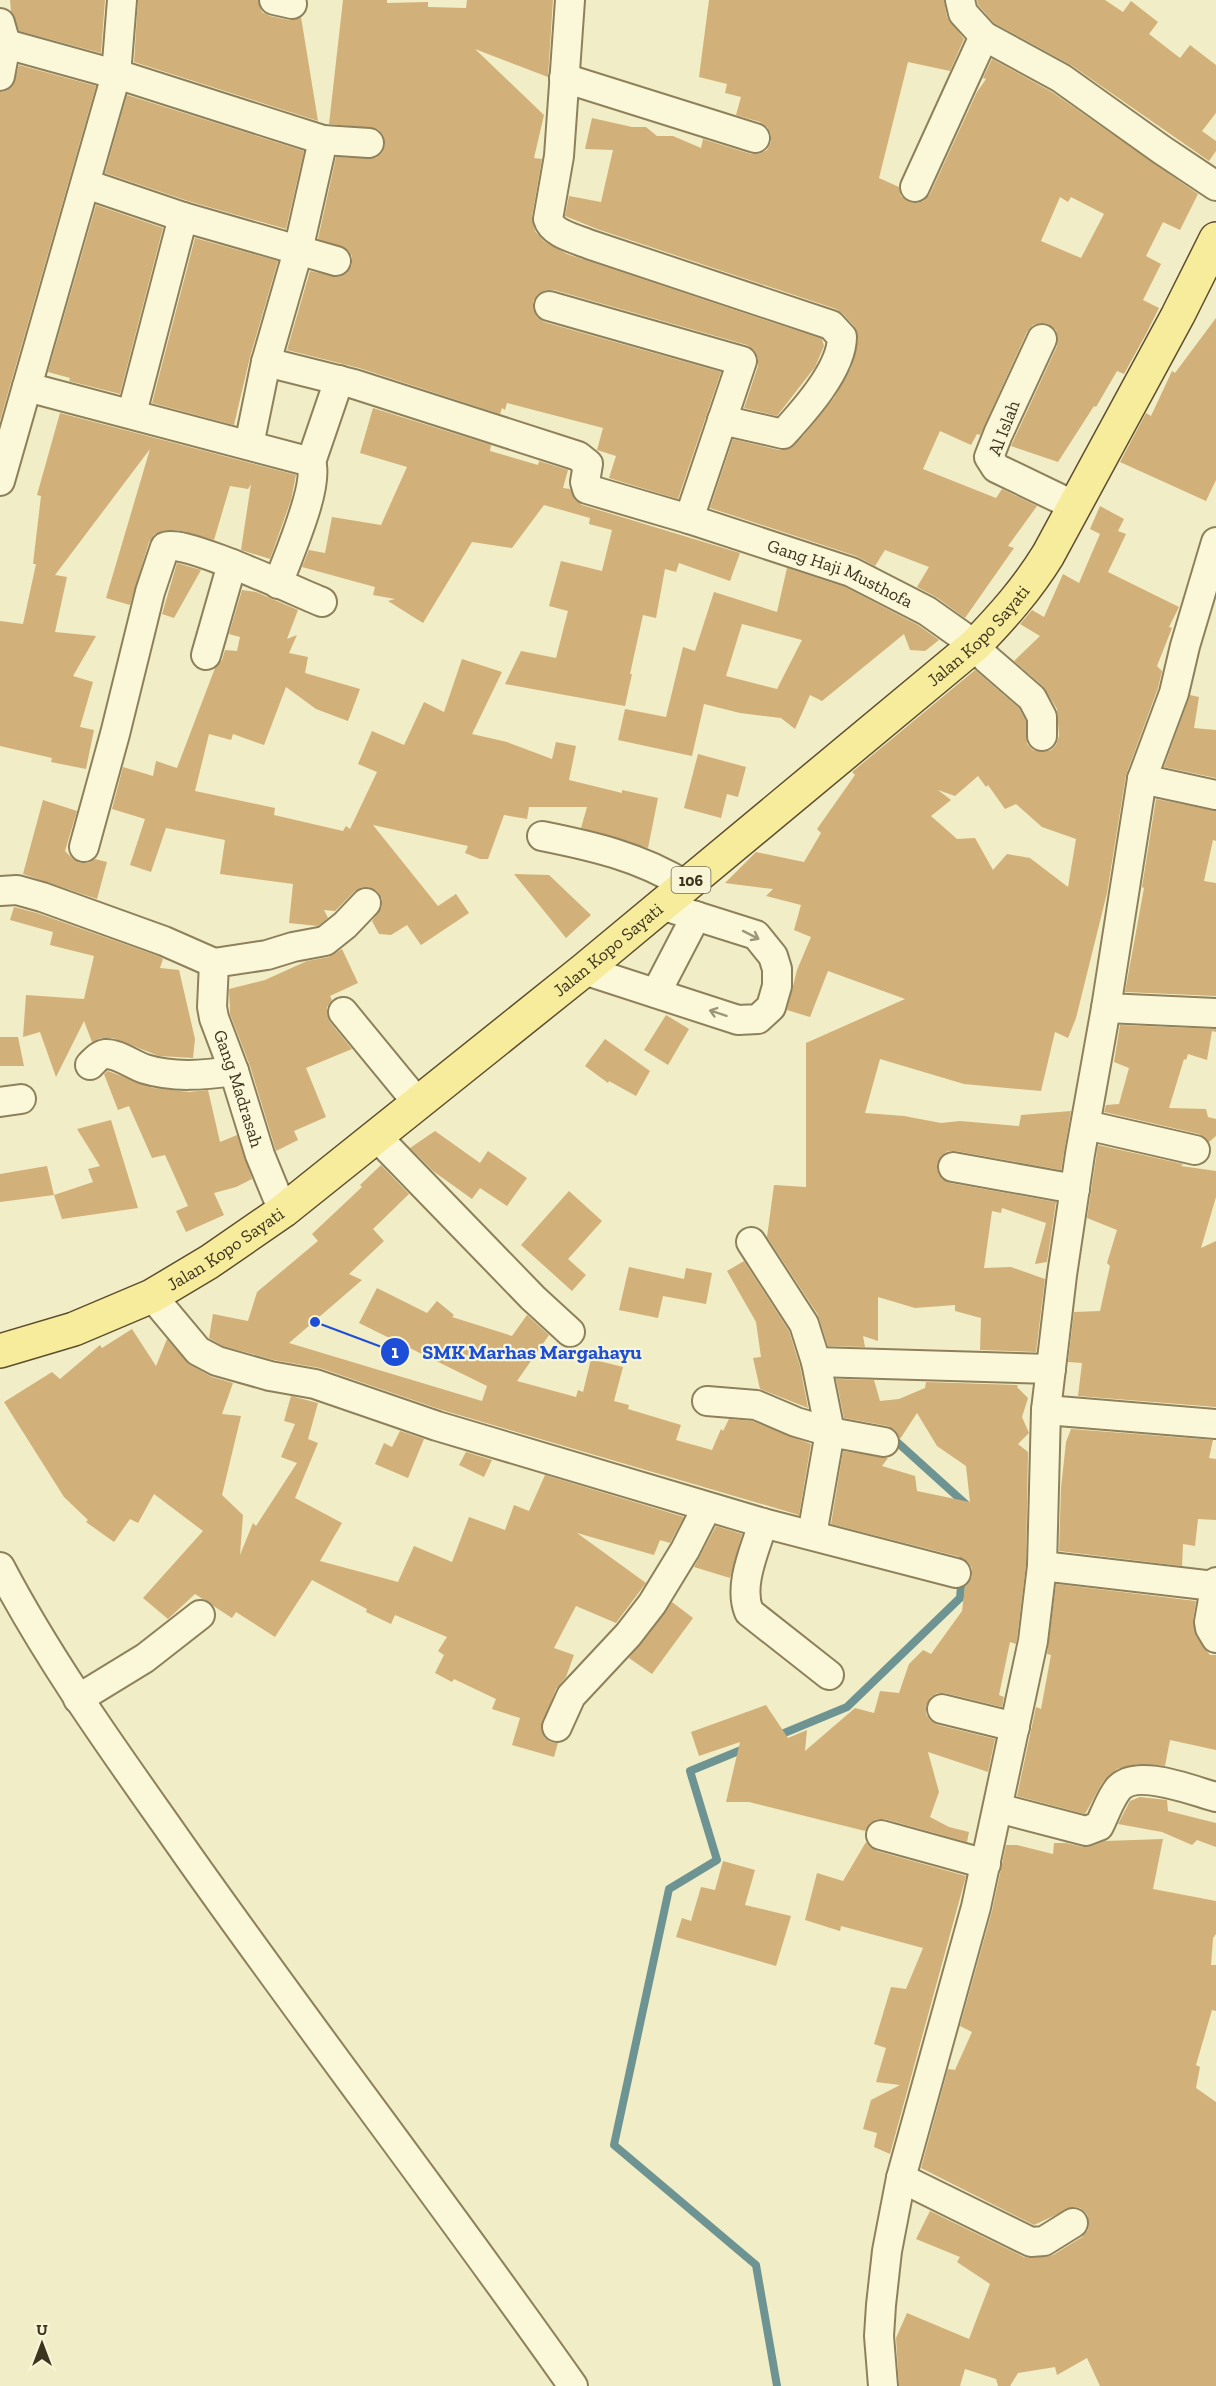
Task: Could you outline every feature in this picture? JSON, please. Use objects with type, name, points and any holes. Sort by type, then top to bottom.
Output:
[{"type":"main road","name":"Jalan Kopo Sayati","points":[[0,1351],[74,1329],[152,1296],[209,1262],[283,1211],[584,970],[975,645],[1030,584],[1075,506],[1178,315],[1216,239]]},
{"type":"street","points":[[0,481],[116,75],[122,0]]},
{"type":"street","points":[[570,0],[558,163],[548,219],[550,225],[556,230],[591,245],[831,325],[842,335],[840,352],[819,393],[783,434],[722,420]]},
{"type":"street","points":[[960,0],[963,13],[984,36],[1061,78],[1216,186]]},
{"type":"street","points":[[915,187],[984,36]]},
{"type":"street","points":[[2,54],[116,75],[324,140],[369,142]]},
{"type":"street","points":[[564,78],[755,138]]},
{"type":"street","points":[[249,445],[266,362],[298,251],[324,140]]},
{"type":"street","points":[[86,184],[183,217],[336,261]]},
{"type":"street","points":[[132,413],[183,217]]},
{"type":"street","points":[[549,306],[742,361],[692,520]]},
{"type":"street","name":"Al Islah","points":[[1042,339],[989,457],[996,468],[1075,506]]},
{"type":"street","points":[[266,362],[339,380],[310,462],[314,474],[306,505],[278,584]]},
{"type":"street","name":"Gang Haji Musthofa","points":[[339,380],[578,456],[588,464],[585,482],[587,489],[692,520],[851,572],[927,611],[975,645],[1032,698],[1042,717],[1042,736]]},
{"type":"street","points":[[27,387],[310,462]]},
{"type":"street","points":[[883,2386],[879,2336],[880,2306],[887,2252],[902,2178],[976,1907],[1033,1641],[1042,1566],[1046,1410],[1051,1369],[1075,1189],[1142,779],[1174,693],[1216,542]]},
{"type":"street","points":[[84,847],[163,549],[170,544],[196,550],[322,602]]},
{"type":"street","points":[[206,655],[232,564]]},
{"type":"street","points":[[1142,779],[1216,795]]},
{"type":"street","points":[[542,836],[601,848],[664,872],[685,885]]},
{"type":"street","points":[[0,891],[16,890],[42,897],[164,941],[214,963],[267,955],[325,941],[345,925],[366,903]]},
{"type":"street","points":[[584,970],[738,1020],[758,1019],[771,1007],[777,986],[777,969],[773,956],[756,935],[661,905]]},
{"type":"street","points":[[656,993],[696,916]]},
{"type":"street","name":"Gang Madrasah","points":[[214,963],[212,1007],[260,1155],[283,1211]]},
{"type":"street","points":[[1106,1008],[1216,1013]]},
{"type":"street","points":[[343,1012],[417,1102]]},
{"type":"street","points":[[90,1065],[100,1056],[108,1054],[143,1068],[163,1073],[205,1075],[234,1071]]},
{"type":"street","points":[[1086,1125],[1195,1150]]},
{"type":"street","points":[[376,1136],[533,1299],[570,1332]]},
{"type":"street","points":[[953,1167],[1075,1189]]},
{"type":"street","points":[[751,1242],[804,1324],[816,1362],[830,1432],[812,1534]]},
{"type":"street","points":[[152,1296],[198,1351],[217,1361],[270,1376],[315,1384],[437,1426],[706,1507],[956,1573]]},
{"type":"street","points":[[816,1362],[1051,1369]]},
{"type":"street","points":[[707,1401],[756,1405],[796,1422],[830,1432],[884,1442]]},
{"type":"street","points":[[1046,1410],[1216,1424]]},
{"type":"street","points":[[557,1727],[572,1696],[628,1635],[652,1604],[685,1550],[706,1507]]},
{"type":"street","points":[[763,1523],[745,1588],[745,1600],[749,1612],[829,1675]]},
{"type":"street","points":[[1042,1566],[1215,1584],[1209,1622],[1216,1638]]},
{"type":"street","points":[[0,1567],[25,1614],[78,1699],[273,1977],[406,2152],[573,2386]]},
{"type":"street","points":[[78,1699],[144,1658],[200,1615]]},
{"type":"street","points":[[942,1710],[1015,1727]]},
{"type":"street","points":[[998,1808],[1086,1831],[1099,1826],[1117,1790],[1128,1781],[1154,1780],[1216,1797]]},
{"type":"street","points":[[880,1835],[986,1863]]},
{"type":"street","points":[[902,2178],[1032,2242],[1044,2241],[1073,2223]]},
{"type":"building","points":[[10,0],[105,0],[101,53],[19,31],[11,11]]},
{"type":"building","points":[[138,0],[258,0],[262,12],[270,16],[289,20],[301,17],[318,121],[134,62]]},
{"type":"building","points":[[343,0],[387,0],[387,3],[428,2],[428,7],[466,8],[467,0],[553,0],[548,77],[475,49],[544,115],[534,158],[542,159],[532,216],[535,231],[545,242],[567,254],[822,339],[824,346],[815,367],[777,416],[744,408],[758,366],[758,358],[754,350],[747,345],[554,290],[546,290],[538,294],[533,301],[533,309],[537,317],[544,322],[721,372],[678,499],[609,478],[616,456],[597,450],[603,428],[507,403],[505,410],[502,408],[500,414],[359,368],[287,350],[310,271],[339,277],[347,273],[352,265],[352,256],[347,249],[318,239],[336,157],[376,158],[382,153],[385,145],[383,135],[378,129],[329,124]]},
{"type":"building","points":[[709,0],[944,0],[947,17],[964,39],[950,71],[908,62],[879,178],[899,187],[901,196],[909,202],[917,203],[924,201],[930,194],[977,92],[986,79],[983,78],[992,59],[1052,92],[1198,194],[1180,230],[1163,222],[1146,256],[1161,264],[1143,300],[1159,308],[1146,334],[1124,374],[1117,371],[1096,407],[1094,406],[1058,462],[1011,446],[1057,346],[1056,330],[1048,324],[1033,325],[1027,332],[980,435],[977,434],[971,445],[940,431],[923,469],[996,498],[1002,489],[1037,506],[1008,546],[1014,548],[965,618],[936,597],[917,587],[929,567],[885,550],[875,566],[856,556],[710,508],[733,439],[779,450],[788,449],[804,435],[834,398],[851,368],[858,339],[854,326],[843,314],[836,309],[597,229],[565,216],[569,196],[601,202],[613,150],[585,149],[592,118],[632,127],[646,127],[657,136],[673,136],[701,148],[703,139],[751,154],[759,154],[767,150],[771,142],[771,134],[767,127],[760,122],[736,115],[741,97],[725,93],[727,84],[699,77]],"holes":[[[1060,197],[1068,202],[1071,197],[1104,214],[1081,258],[1041,241]]]},
{"type":"building","points":[[977,0],[1105,0],[1123,12],[1131,1],[1158,22],[1149,34],[1180,58],[1190,45],[1216,65],[1216,113],[1202,131],[1216,141],[1216,151],[1209,161],[1071,65],[994,23],[978,5]]},
{"type":"building","points":[[19,65],[96,86],[0,421],[0,92],[13,86]]},
{"type":"building","points":[[127,95],[304,151],[286,229],[188,201],[105,173]]},
{"type":"building","points":[[96,205],[163,228],[120,394],[69,381],[70,378],[48,372]]},
{"type":"building","points":[[195,238],[278,261],[250,357],[234,425],[152,403]]},
{"type":"building","points":[[1216,318],[1216,480],[1206,501],[1120,462],[1146,413],[1151,416],[1172,371],[1175,373]]},
{"type":"building","points":[[373,408],[491,445],[490,451],[538,465],[539,461],[568,470],[563,488],[570,489],[575,500],[582,505],[740,553],[730,581],[679,563],[676,572],[665,569],[656,618],[643,615],[625,706],[505,684],[521,651],[556,658],[568,611],[549,606],[561,561],[602,571],[612,530],[589,524],[590,518],[544,505],[512,548],[472,542],[423,623],[388,601],[395,599],[373,595],[375,587],[302,567],[309,550],[325,553],[332,517],[381,525],[407,467],[360,453]]},
{"type":"building","points":[[60,413],[296,475],[291,500],[270,559],[241,550],[251,484],[248,489],[230,486],[214,540],[178,530],[164,531],[154,535],[149,542],[130,605],[106,598],[150,449],[55,575],[67,577],[55,632],[96,636],[73,676],[93,682],[80,727],[94,730],[86,769],[51,762],[52,758],[0,746],[0,621],[23,624],[36,564],[33,564],[41,496],[37,495]]},
{"type":"building","points":[[1100,506],[1124,519],[1118,531],[1126,534],[1108,572],[1179,607],[1169,627],[1172,628],[1157,666],[1162,671],[1158,688],[1126,775],[1107,893],[1076,1018],[1068,1038],[1055,1032],[1041,1091],[964,1084],[880,1059],[865,1113],[904,1116],[941,1123],[960,1121],[1019,1126],[1021,1115],[1071,1111],[1061,1170],[956,1151],[948,1151],[941,1156],[937,1165],[942,1179],[950,1183],[1056,1202],[1047,1262],[1035,1264],[1046,1223],[1002,1208],[1001,1213],[992,1211],[984,1268],[1011,1267],[1045,1279],[1036,1352],[980,1350],[981,1318],[955,1311],[955,1305],[915,1308],[878,1297],[878,1341],[863,1336],[865,1347],[828,1346],[818,1315],[767,1237],[774,1185],[806,1187],[806,1043],[905,999],[828,971],[810,1017],[787,1010],[797,970],[811,937],[794,930],[801,905],[766,896],[773,889],[725,883],[756,852],[804,862],[821,833],[817,829],[855,775],[852,772],[975,670],[1019,708],[1026,721],[1027,744],[1033,750],[1043,752],[1051,750],[1056,745],[1059,736],[1057,709],[1043,686],[1014,661],[1040,636],[1020,624],[1032,610],[1044,617],[1063,574],[1079,583],[1100,534],[1090,529]],"holes":[[[978,776],[986,787],[988,785],[1005,809],[1016,804],[1042,827],[1076,839],[1068,887],[1030,858],[1007,854],[993,870],[975,838],[957,839],[931,816],[951,800],[938,790],[955,796]]]},
{"type":"building","points":[[177,563],[201,570],[174,618],[162,614]]},
{"type":"building","points":[[787,568],[845,587],[918,625],[939,640],[925,651],[910,650],[904,634],[822,701],[810,695],[795,729],[781,718],[740,713],[704,704],[692,756],[618,740],[625,709],[666,717],[683,647],[695,651],[714,592],[777,612]],"holes":[[[742,624],[802,640],[777,689],[726,676]]]},
{"type":"building","points":[[242,590],[256,592],[298,610],[287,639],[297,635],[289,653],[308,657],[305,673],[360,689],[348,721],[316,709],[286,687],[264,745],[233,734],[231,740],[209,734],[195,791],[275,808],[274,815],[343,831],[346,826],[350,829],[377,772],[358,764],[372,731],[404,745],[424,702],[444,712],[462,659],[502,672],[472,734],[507,742],[552,759],[556,742],[576,746],[569,780],[622,793],[622,790],[658,798],[648,848],[581,828],[587,807],[529,807],[527,819],[504,815],[488,859],[480,859],[465,853],[468,846],[373,825],[438,906],[456,894],[469,913],[421,945],[407,925],[391,935],[379,934],[372,921],[382,907],[382,899],[377,891],[369,887],[362,887],[355,891],[335,911],[324,910],[328,918],[318,926],[289,923],[293,884],[220,874],[225,840],[166,828],[151,872],[130,865],[145,819],[112,809],[123,767],[153,776],[156,761],[177,768],[215,668],[222,660],[225,650],[237,651],[240,637],[229,634]]},
{"type":"building","points":[[1190,695],[1199,697],[1194,728],[1216,730],[1216,778],[1164,767]]},
{"type":"building","points":[[698,754],[746,767],[738,797],[727,794],[721,818],[684,808]]},
{"type":"building","points":[[1156,799],[1216,811],[1216,841],[1213,840],[1204,881],[1216,883],[1216,996],[1125,992],[1144,888],[1142,887]]},
{"type":"building","points":[[43,800],[77,811],[65,851],[73,859],[80,863],[88,863],[95,859],[107,862],[97,899],[23,874]]},
{"type":"building","points":[[514,874],[549,875],[591,915],[566,938]]},
{"type":"building","points":[[14,907],[158,956],[163,959],[160,968],[179,970],[195,1039],[193,1058],[159,1056],[113,1038],[101,1038],[92,1042],[84,1021],[56,1077],[40,1032],[23,1037],[26,995],[84,999],[94,956],[50,945],[53,932],[10,920]]},
{"type":"building","points":[[342,949],[358,983],[330,996],[332,1000],[327,1007],[327,1014],[330,1022],[352,1049],[306,1068],[326,1117],[294,1131],[298,1140],[276,1151],[250,1066],[230,1014],[229,989],[265,980],[307,961],[329,957]]},
{"type":"building","points":[[666,1015],[689,1029],[668,1065],[644,1050]]},
{"type":"building","points":[[1120,1025],[1216,1029],[1216,1032],[1212,1031],[1207,1060],[1188,1054],[1186,1060],[1184,1059],[1169,1108],[1206,1109],[1208,1117],[1216,1119],[1216,1136],[1209,1142],[1199,1134],[1104,1112],[1106,1105],[1119,1104],[1129,1068],[1114,1062]]},
{"type":"building","points":[[0,1037],[18,1037],[24,1066],[0,1066]]},
{"type":"building","points":[[605,1039],[650,1071],[636,1096],[609,1081],[608,1083],[585,1066]]},
{"type":"building","points":[[108,1071],[153,1088],[189,1092],[208,1090],[220,1142],[237,1135],[252,1179],[236,1187],[214,1193],[224,1215],[186,1232],[176,1211],[188,1206],[165,1155],[152,1158],[129,1106],[118,1110],[104,1074]]},
{"type":"building","points":[[111,1120],[138,1208],[62,1219],[54,1195],[93,1182],[88,1169],[100,1166],[77,1129]]},
{"type":"building","points":[[435,1131],[480,1163],[488,1151],[527,1178],[507,1206],[480,1188],[472,1199],[433,1171],[410,1148]]},
{"type":"building","points":[[1098,1145],[1183,1164],[1181,1166],[1216,1171],[1216,1197],[1201,1248],[1216,1241],[1216,1407],[1078,1396],[1082,1363],[1068,1362],[1074,1312],[1100,1311],[1110,1266],[1107,1263],[1117,1230],[1087,1218]]},
{"type":"building","points":[[381,1165],[409,1194],[373,1229],[384,1241],[349,1274],[362,1280],[289,1343],[482,1401],[487,1386],[359,1323],[377,1288],[427,1313],[437,1301],[454,1315],[452,1317],[512,1336],[527,1315],[549,1335],[517,1381],[576,1397],[578,1390],[583,1392],[591,1359],[623,1367],[614,1401],[629,1405],[628,1409],[681,1425],[676,1440],[712,1450],[721,1429],[723,1431],[729,1419],[752,1421],[811,1444],[799,1515],[442,1410],[320,1368],[274,1360],[223,1346],[209,1338],[213,1314],[248,1321],[257,1292],[318,1241],[312,1234],[362,1187],[360,1185]]},
{"type":"building","points":[[47,1166],[54,1195],[0,1202],[0,1174]]},
{"type":"building","points":[[569,1191],[602,1221],[568,1259],[586,1275],[572,1291],[521,1245]]},
{"type":"building","points":[[744,1261],[789,1331],[800,1366],[808,1408],[760,1389],[753,1358],[761,1357],[756,1322],[727,1271]]},
{"type":"building","points":[[629,1267],[684,1279],[686,1268],[712,1273],[706,1304],[663,1296],[658,1318],[619,1310]]},
{"type":"building","points":[[132,1329],[156,1366],[167,1339],[190,1365],[212,1377],[233,1383],[222,1414],[241,1416],[222,1495],[243,1515],[240,1555],[253,1523],[256,1526],[297,1463],[281,1457],[295,1424],[284,1421],[291,1396],[318,1403],[308,1439],[318,1443],[295,1498],[342,1523],[320,1561],[398,1582],[414,1546],[452,1562],[469,1517],[505,1530],[514,1505],[529,1511],[545,1475],[684,1517],[670,1543],[660,1540],[654,1555],[577,1533],[646,1583],[616,1623],[576,1606],[554,1648],[574,1655],[566,1677],[556,1689],[541,1728],[544,1737],[550,1742],[558,1743],[554,1757],[512,1745],[520,1718],[492,1709],[496,1699],[454,1679],[452,1682],[435,1673],[444,1655],[438,1651],[447,1637],[395,1615],[391,1624],[312,1580],[275,1637],[236,1612],[232,1618],[195,1594],[168,1619],[143,1598],[203,1531],[154,1494],[138,1523],[130,1519],[114,1542],[86,1522],[88,1520],[64,1497],[4,1402],[52,1372],[60,1379],[100,1345],[102,1348]]},
{"type":"building","points":[[836,1379],[874,1380],[880,1401],[899,1399],[925,1388],[926,1382],[1018,1385],[1017,1387],[1028,1398],[1022,1417],[1029,1433],[1018,1444],[1028,1452],[1026,1565],[1016,1644],[1010,1642],[999,1695],[1004,1697],[1002,1707],[945,1693],[937,1693],[931,1697],[926,1706],[926,1714],[938,1725],[995,1739],[988,1772],[928,1752],[939,1792],[930,1817],[949,1827],[969,1832],[967,1842],[885,1819],[877,1819],[870,1823],[865,1831],[749,1802],[726,1802],[740,1742],[699,1756],[691,1732],[766,1705],[788,1738],[807,1730],[805,1751],[855,1708],[874,1713],[880,1691],[899,1693],[909,1664],[923,1650],[931,1654],[962,1611],[965,1586],[972,1577],[972,1568],[967,1561],[960,1557],[831,1524],[843,1451],[888,1458],[882,1466],[915,1476],[917,1491],[970,1502],[966,1466],[937,1446],[917,1413],[900,1439],[895,1430],[888,1426],[844,1418]]},
{"type":"building","points":[[1071,1429],[1213,1440],[1209,1458],[1216,1459],[1216,1520],[1198,1519],[1195,1546],[1183,1544],[1182,1566],[1059,1551],[1061,1488],[1066,1442]]},
{"type":"building","points":[[400,1431],[424,1439],[408,1478],[375,1464],[384,1443],[392,1447]]},
{"type":"building","points":[[466,1452],[492,1460],[484,1477],[459,1465]]},
{"type":"building","points":[[716,1526],[742,1534],[730,1578],[694,1567]]},
{"type":"building","points":[[1056,1584],[1196,1601],[1193,1620],[1196,1636],[1210,1655],[1216,1655],[1216,1750],[1170,1740],[1165,1766],[1138,1764],[1117,1769],[1102,1783],[1085,1814],[1017,1796],[1036,1707],[1041,1709],[1051,1655],[1047,1654]]},
{"type":"building","points":[[672,1602],[693,1618],[652,1674],[629,1658]]},
{"type":"building","points":[[1140,1797],[1167,1800],[1168,1811],[1216,1823],[1216,1847],[1197,1840],[1192,1845],[1162,1832],[1118,1824],[1130,1801]]},
{"type":"building","points":[[1163,1839],[1153,1889],[1216,1901],[1216,1934],[1213,1938],[1211,1965],[1216,1965],[1216,2011],[1212,2010],[1196,2065],[1200,2067],[1196,2088],[1216,2102],[1216,2386],[1100,2386],[1087,2358],[1057,2375],[1055,2367],[1018,2373],[1010,2386],[998,2386],[996,2379],[965,2369],[960,2386],[899,2386],[896,2338],[907,2313],[969,2339],[990,2284],[957,2262],[960,2257],[916,2239],[930,2211],[1024,2257],[1032,2258],[1053,2255],[1082,2237],[1088,2230],[1087,2214],[1080,2208],[1073,2207],[1034,2225],[921,2168],[948,2069],[955,2070],[972,2032],[960,2026],[992,1911],[1006,1845],[1017,1845],[1053,1854],[1054,1843],[1083,1847],[1105,1841]]},
{"type":"building","points":[[866,1842],[877,1851],[966,1876],[890,2154],[874,2147],[877,2133],[863,2129],[871,2100],[900,2085],[876,2082],[886,2048],[874,2044],[891,1987],[906,1989],[923,1948],[841,1926],[840,1931],[805,1920],[817,1873],[843,1881]]},
{"type":"building","points":[[723,1861],[755,1870],[745,1905],[791,1916],[776,1966],[676,1937],[682,1918],[691,1921],[701,1887],[715,1890]]},
{"type":"waterway","points":[[897,1442],[969,1507]]},
{"type":"waterway","points":[[777,1736],[847,1707],[960,1598],[964,1549]]},
{"type":"waterway","points":[[746,1748],[690,1771],[717,1860],[669,1889],[614,2145],[756,2265],[777,2386]]},
{"type":"place","name":"SMK Marhas Margahayu","points":[[315,1322]]}]
